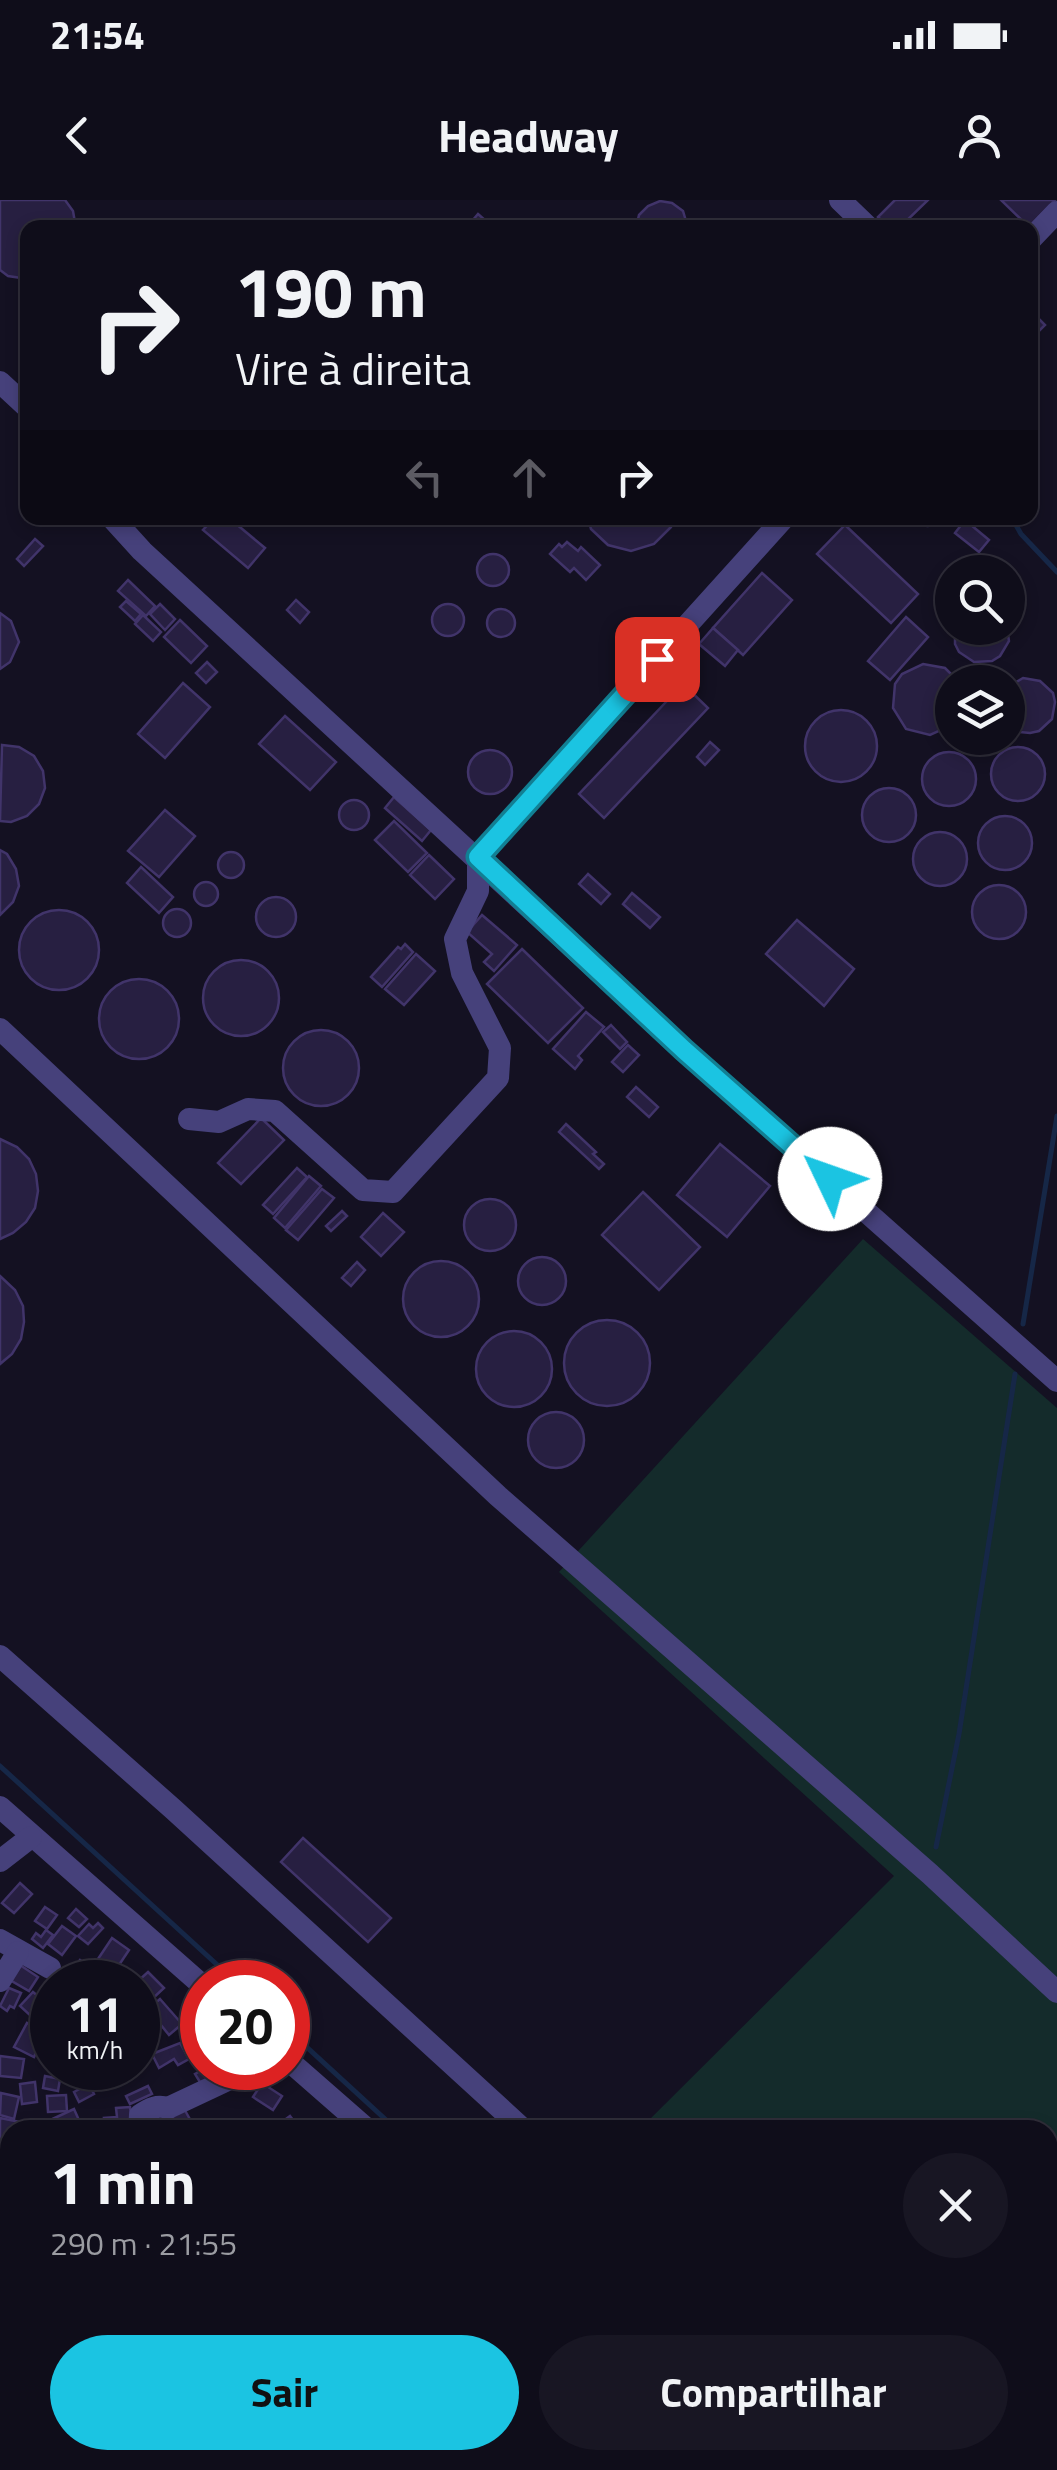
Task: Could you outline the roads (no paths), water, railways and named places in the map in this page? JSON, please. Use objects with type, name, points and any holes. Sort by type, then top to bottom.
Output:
[{"type":"street","points":[[840,200],[861,220]]},
{"type":"street","points":[[1038,232],[1057,212]]},
{"type":"street","points":[[0,382],[20,401]]},
{"type":"street","points":[[118,525],[684,1050],[1057,1381]]},
{"type":"street","points":[[190,1120],[219,1122],[248,1109],[275,1111],[363,1190],[393,1192],[498,1078],[500,1048],[462,973],[455,940],[478,891],[478,857],[778,525]]},
{"type":"street","points":[[0,1028],[498,1496],[930,1874],[1057,1992]]},
{"type":"street","points":[[0,1656],[513,2120]]},
{"type":"street","points":[[0,1807],[180,1966]]},
{"type":"street","points":[[0,1861],[31,1837]]},
{"type":"street","points":[[0,1981],[9,1946],[35,1960]]},
{"type":"street","points":[[310,2079],[357,2120]]},
{"type":"street","points":[[140,2120],[147,2110],[168,2108],[206,2090]]},
{"type":"waterway","points":[[1016,525],[1057,572]]},
{"type":"waterway","points":[[1023,1324],[1057,1116]]},
{"type":"waterway","points":[[936,1847],[959,1734],[1015,1374]]},
{"type":"waterway","points":[[0,1766],[212,1960]]},
{"type":"waterway","points":[[310,2050],[386,2120]]}]
